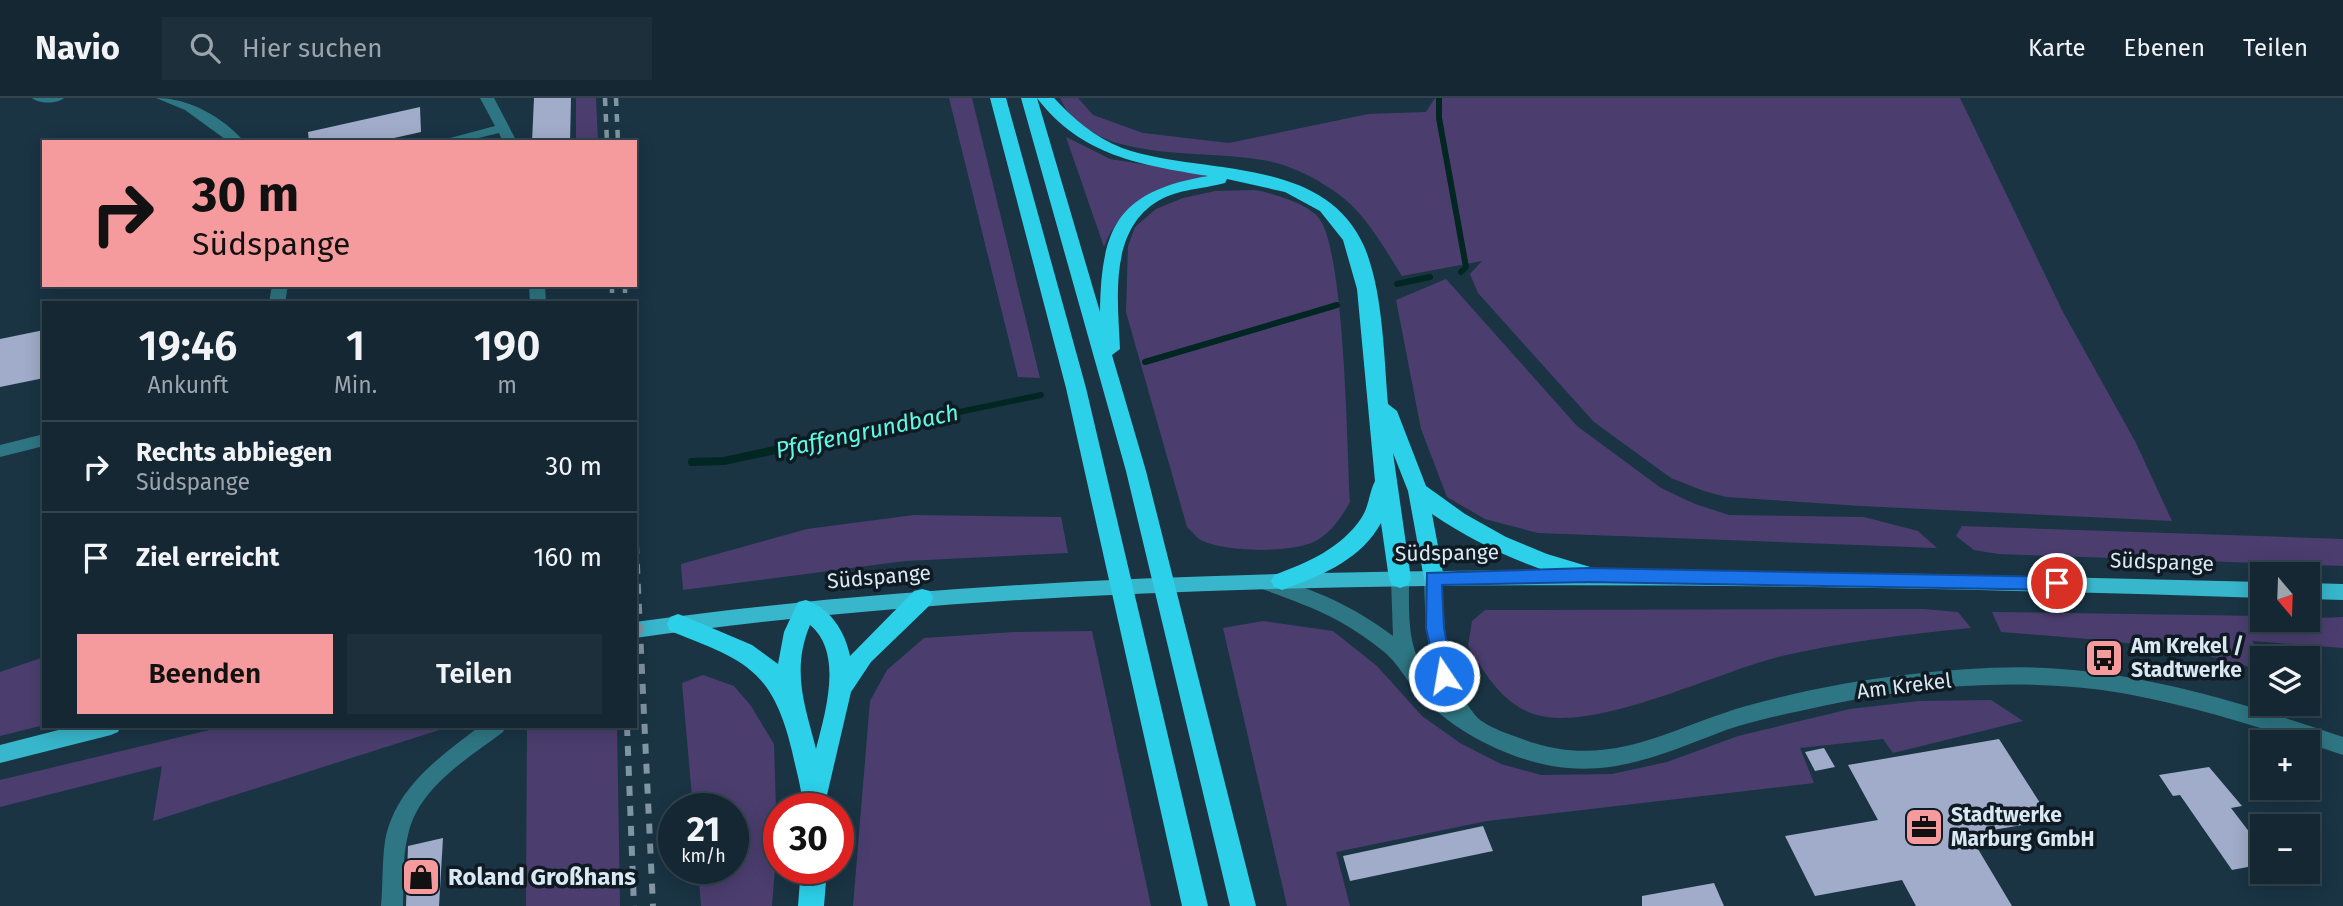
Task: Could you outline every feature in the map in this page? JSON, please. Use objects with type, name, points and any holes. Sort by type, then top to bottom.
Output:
[{"type":"highway","points":[[998,98],[1073,375],[1195,906]]},
{"type":"highway","points":[[1029,98],[1111,379],[1243,906]]},
{"type":"highway","points":[[1045,98],[1066,125],[1095,145],[1159,163],[1268,182],[1305,193],[1331,212],[1350,235],[1364,275],[1379,389],[1385,473],[1400,579]]},
{"type":"highway","points":[[1111,379],[1110,261],[1122,226],[1133,211],[1167,192],[1212,179],[1238,177]]},
{"type":"highway","points":[[1379,389],[1418,491],[1433,578]]},
{"type":"highway","points":[[1282,581],[1317,569],[1346,551],[1368,528],[1381,501],[1385,473]]},
{"type":"highway","points":[[1418,491],[1486,539],[1527,557],[1589,575]]},
{"type":"highway","points":[[842,686],[863,655],[922,598]]},
{"type":"highway","points":[[813,793],[790,702],[789,648],[795,627],[806,609],[819,616],[830,631],[839,656],[842,686],[817,793]]},
{"type":"highway","points":[[678,624],[755,658],[775,676],[790,702]]},
{"type":"highway","points":[[811,906],[813,884]]},
{"type":"main road","name":"Südspange","points":[[637,630],[737,616],[922,598],[1013,591],[1254,581],[1589,575],[1917,580],[2250,590]]},
{"type":"main road","points":[[2320,591],[2343,592]]},
{"type":"main road","points":[[0,754],[103,728]]},
{"type":"street","points":[[39,98],[57,98]]},
{"type":"street","points":[[163,98],[190,107],[235,140]]},
{"type":"street","points":[[461,140],[508,135],[487,98]]},
{"type":"street","points":[[0,451],[42,440]]},
{"type":"street","name":"Am Krekel","points":[[1433,578],[1435,628],[1444,676],[1456,703],[1472,726]]},
{"type":"street","name":"Am Krekel","points":[[1400,579],[1402,636],[1407,660]]},
{"type":"street","name":"Am Krekel","points":[[1254,581],[1286,588],[1339,609],[1373,629],[1407,660],[1423,686],[1472,726],[1503,743],[1546,757],[1620,758],[1730,720],[1805,701],[1930,680],[2019,676],[2102,681],[2158,691],[2266,719],[2343,746]]},
{"type":"street","points":[[392,906],[398,831],[410,804],[424,783],[493,728]]},
{"type":"shaded area","points":[[576,98],[596,98],[598,140],[576,140]]},
{"type":"shaded area","points":[[949,98],[972,98],[1040,378],[1018,377]]},
{"type":"shaded area","points":[[1060,98],[1078,98],[1093,115],[1143,133],[1229,143],[1368,114],[1426,112],[1435,98],[1960,98],[2063,312],[2136,443],[2172,521],[1861,506],[1726,497],[1704,491],[1671,478],[1594,422],[1478,293],[1470,274],[1482,261],[1402,276],[1379,239],[1351,205],[1311,177],[1280,164],[1254,159],[1127,146],[1099,136],[1076,121]]},
{"type":"shaded area","points":[[1066,137],[1110,159],[1204,174],[1204,177],[1158,194],[1132,209],[1111,231],[1104,247]]},
{"type":"shaded area","points":[[1255,190],[1279,196],[1313,212],[1327,236],[1334,267],[1343,352],[1350,502],[1333,527],[1319,539],[1295,547],[1262,550],[1214,545],[1201,540],[1187,527],[1126,312],[1128,246],[1135,227],[1156,209],[1183,198],[1215,191]]},
{"type":"shaded area","points":[[1446,279],[1577,426],[1661,488],[1695,504],[1729,515],[1864,517],[1918,531],[1937,548],[1538,533],[1485,519],[1447,497],[1421,429],[1396,300]]},
{"type":"shaded area","points":[[914,515],[1061,517],[1068,553],[905,561],[683,590],[681,564],[807,529]]},
{"type":"shaded area","points":[[1962,526],[2343,539],[2343,566],[2320,565],[2320,562],[2250,563],[1998,554],[1974,550],[1956,536]]},
{"type":"shaded area","points":[[1923,609],[1958,612],[1971,628],[1876,639],[1782,656],[1624,708],[1562,718],[1525,711],[1505,697],[1468,646],[1472,621],[1485,610]]},
{"type":"shaded area","points":[[1992,612],[2250,616],[2250,632],[2320,632],[2320,618],[2343,617],[2343,648],[2252,641],[2256,646],[2250,646],[2250,667],[2166,648],[2001,632]]},
{"type":"shaded area","points":[[1263,621],[1333,631],[1377,666],[1422,716],[1460,743],[1501,764],[1541,775],[1612,774],[1667,762],[1738,736],[1850,709],[1919,701],[1991,700],[2023,721],[1893,753],[1883,739],[1800,748],[1814,783],[1487,821],[1336,852],[1350,906],[1287,906],[1223,628]]},
{"type":"shaded area","points":[[1092,631],[1151,906],[853,906],[870,701],[887,670],[924,638],[1014,632]]},
{"type":"shaded area","points":[[42,658],[42,726],[0,736],[0,672]]},
{"type":"shaded area","points":[[703,675],[734,686],[751,706],[774,744],[776,793],[763,793],[763,884],[774,884],[772,906],[701,906],[699,884],[749,884],[749,793],[692,793],[682,683]]},
{"type":"shaded area","points":[[218,728],[446,728],[153,821],[162,766],[0,807],[0,780]]},
{"type":"shaded area","points":[[527,728],[617,728],[620,906],[526,906]]},
{"type":"building","points":[[534,98],[571,98],[570,140],[532,140]]},
{"type":"building","points":[[420,107],[421,132],[385,140],[309,140],[308,132]]},
{"type":"building","points":[[42,330],[42,378],[0,387],[0,339]]},
{"type":"building","name":"Stadtwerke Marburg GmbH","points":[[1999,739],[2051,820],[1969,834],[2012,906],[1916,906],[1902,880],[1815,896],[1785,836],[1878,820],[1848,765]]},
{"type":"building","points":[[1824,748],[1835,767],[1815,771],[1805,752]]},
{"type":"building","points":[[2209,767],[2242,806],[2231,808],[2250,833],[2250,867],[2232,870],[2180,795],[2173,796],[2159,775]]},
{"type":"building","points":[[1483,826],[1493,851],[1350,881],[1343,856]]},
{"type":"building","name":"Roland Großhans","points":[[443,838],[439,906],[406,906],[408,846]]},
{"type":"building","points":[[1714,883],[1724,906],[1642,906],[1642,896]]},
{"type":"waterway","name":"Pfaffengrundbach","points":[[1439,98],[1439,118],[1466,267],[1461,272]]},
{"type":"waterway","name":"Pfaffengrundbach","points":[[1397,284],[1430,277]]},
{"type":"waterway","name":"Pfaffengrundbach","points":[[1145,362],[1337,305]]},
{"type":"waterway","name":"Pfaffengrundbach","points":[[767,452],[1041,395]]},
{"type":"waterway","name":"Pfaffengrundbach","points":[[692,462],[724,461],[775,450]]},
{"type":"railway","points":[[605,98],[607,140]]},
{"type":"railway","points":[[616,98],[618,140]]},
{"type":"railway","points":[[612,287],[612,301]]},
{"type":"railway","points":[[625,287],[625,301]]},
{"type":"railway","points":[[637,566],[653,906]]},
{"type":"railway","points":[[627,728],[634,906]]},
{"type":"place","name":"Am Krekel / Stadtwerke","points":[[2104,658]]},
{"type":"place","name":"Stadtwerke Marburg GmbH","points":[[1924,827]]},
{"type":"place","name":"Roland Großhans","points":[[421,877]]},
{"type":"route","points":[[1444,676],[1435,628],[1433,578],[1589,575],[2057,583]]}]
